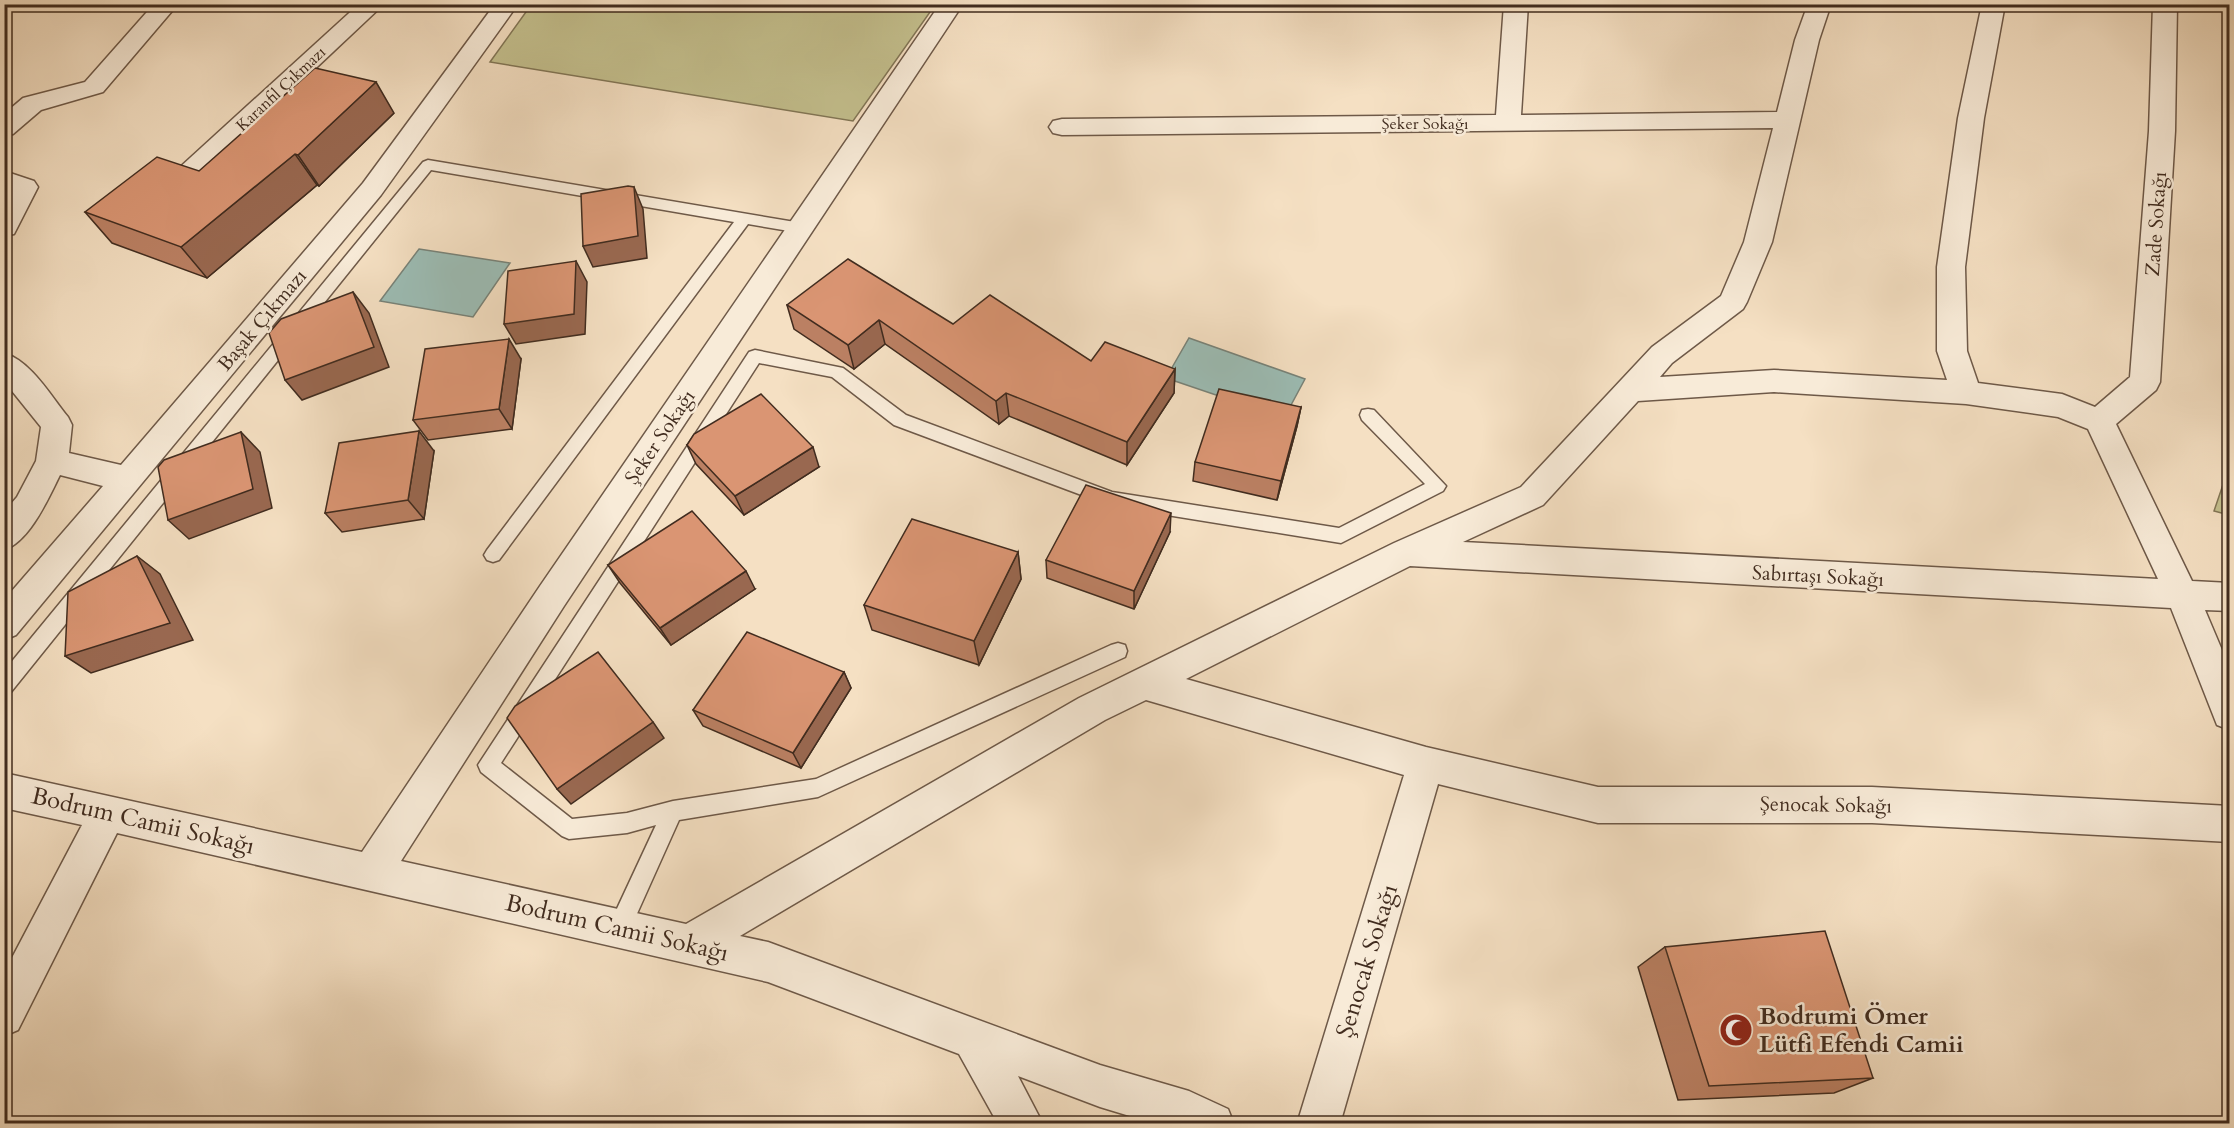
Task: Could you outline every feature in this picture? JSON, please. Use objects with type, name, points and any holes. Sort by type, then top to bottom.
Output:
[{"type":"street","points":[[4,128],[32,104],[94,87],[167,4]]},
{"type":"street","name":"Karanfil Çıkmazı","points":[[188,174],[373,4]]},
{"type":"street","name":"Başak Çıkmazı","points":[[4,625],[372,189],[507,4]]},
{"type":"street","name":"Şeker Sokağı","points":[[371,872],[552,596],[952,4]]},
{"type":"street","points":[[1508,123],[1516,4]]},
{"type":"street","points":[[689,944],[1092,710],[1406,553],[1532,496],[1662,355],[1733,302],[1758,242],[1807,40],[1820,4]]},
{"type":"street","points":[[1966,393],[1952,351],[1951,267],[1971,118],[1995,4]]},
{"type":"street","name":"Zade Sokağı","points":[[2099,421],[2145,382],[2162,131],[2165,4]]},
{"type":"street","name":"Şeker Sokağı","points":[[1062,127],[1788,120]]},
{"type":"street","points":[[4,180],[25,187],[4,227]]},
{"type":"street","points":[[4,364],[17,375],[57,425],[52,461],[28,506],[4,537]]},
{"type":"street","points":[[1630,390],[1774,381],[1966,393],[2062,406],[2099,421],[2183,596],[2229,714]]},
{"type":"street","points":[[52,461],[128,479]]},
{"type":"street","name":"Sabırtaşı Sokağı","points":[[1406,553],[2229,597]]},
{"type":"street","name":"Şenocak Sokağı","points":[[1146,684],[1426,764],[1598,805],[1872,805],[2229,824]]},
{"type":"street","name":"Şenocak Sokağı","points":[[1318,1124],[1426,764]]},
{"type":"street","name":"Bodrum Camii Sokağı","points":[[4,790],[768,962],[1193,1120]]},
{"type":"street","points":[[4,1016],[108,813]]},
{"type":"street","points":[[973,1038],[1022,1124]]},
{"type":"lane","points":[[4,686],[428,165],[801,228]]},
{"type":"lane","points":[[493,555],[744,219]]},
{"type":"lane","points":[[1119,651],[818,788],[673,811],[627,823],[569,830],[488,765],[755,356],[837,372],[900,420],[1111,498],[1341,536],[1437,486],[1368,415]]},
{"type":"lane","points":[[619,928],[673,811]]},
{"type":"shaded area","points":[[531,5],[935,5],[853,121],[490,62]]},
{"type":"shaded area","points":[[2229,467],[2230,515],[2214,511]]},
{"type":"water","points":[[419,249],[510,263],[473,317],[380,301]]},
{"type":"water","points":[[1189,338],[1305,379],[1284,418],[1166,378]]},
{"type":"building","points":[[315,68],[376,82],[298,155],[295,154],[181,247],[85,212],[157,157],[199,171]]},
{"type":"building","points":[[634,187],[638,236],[583,246],[581,194]]},
{"type":"building","points":[[848,259],[953,324],[990,295],[1091,361],[1105,342],[1175,369],[1127,442],[1006,393],[996,401],[879,320],[848,345],[787,305]]},
{"type":"building","points":[[576,261],[574,314],[504,324],[508,271]]},
{"type":"building","points":[[353,292],[374,347],[285,380],[269,333],[281,319]]},
{"type":"building","points":[[509,339],[499,409],[413,420],[425,349]]},
{"type":"building","points":[[1219,389],[1301,407],[1281,481],[1195,462]]},
{"type":"building","points":[[761,394],[813,447],[735,496],[687,445],[694,434]]},
{"type":"building","points":[[419,431],[408,500],[325,513],[339,443]]},
{"type":"building","points":[[241,432],[253,489],[168,520],[158,467],[164,460]]},
{"type":"building","points":[[1086,485],[1171,513],[1134,591],[1046,560]]},
{"type":"building","points":[[692,511],[746,571],[660,628],[608,565]]},
{"type":"building","points":[[912,519],[1018,552],[974,641],[864,605]]},
{"type":"building","points":[[137,556],[170,623],[65,656],[68,592]]},
{"type":"building","points":[[747,632],[844,672],[793,753],[693,710]]},
{"type":"building","points":[[598,652],[653,722],[557,789],[507,718],[515,706]]},
{"type":"building","name":"Bodrumi Ömer Lütfi Efendi Camii","points":[[1825,931],[1873,1078],[1709,1086],[1665,947]]},
{"type":"place","name":"Bodrumi Ömer Lütfi Efendi Camii","points":[[1736,1030]]}]
